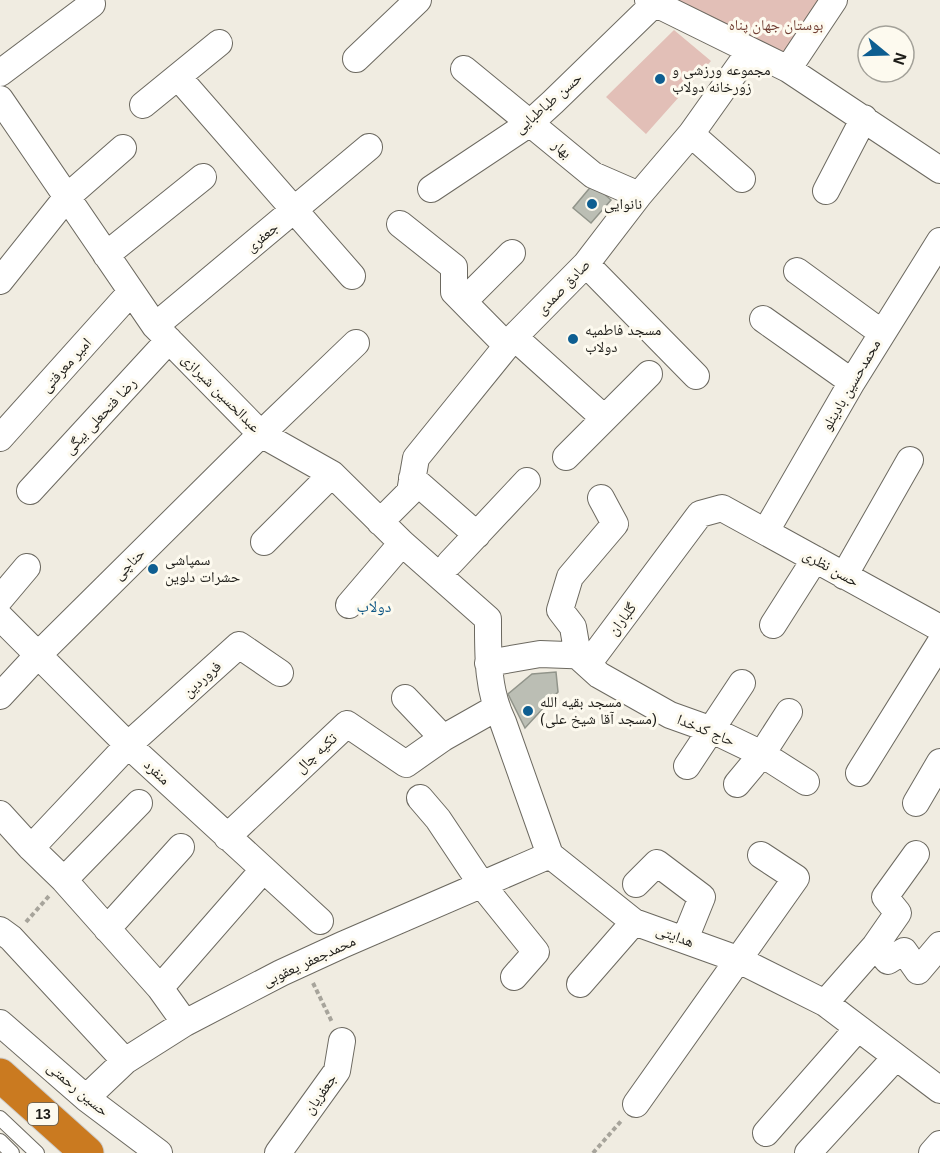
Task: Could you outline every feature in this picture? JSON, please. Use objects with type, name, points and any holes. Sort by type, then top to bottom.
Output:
[{"type":"highway","name":"13","points":[[0,1075],[87,1153]]},
{"type":"street","points":[[356,59],[418,0]]},
{"type":"street","points":[[788,69],[834,0]]},
{"type":"street","points":[[651,2],[788,69],[940,170]]},
{"type":"street","name":"حسن طباطبایی","points":[[431,189],[530,123],[651,2]]},
{"type":"street","points":[[0,73],[92,4]]},
{"type":"street","points":[[143,105],[219,43]]},
{"type":"street","name":"صادق صمدی","points":[[380,522],[410,492],[416,458],[510,342],[586,264],[639,195],[691,134],[750,51]]},
{"type":"street","name":"بهار","points":[[464,69],[593,175],[639,195]]},
{"type":"street","points":[[178,77],[352,276]]},
{"type":"street","name":"عبدالحسین شیرازی","points":[[0,99],[131,292],[162,333],[261,434],[332,474],[402,543],[488,619],[488,663],[496,708]]},
{"type":"street","points":[[825,191],[864,118]]},
{"type":"street","points":[[691,134],[742,179]]},
{"type":"street","name":"جعفری","points":[[162,333],[294,210],[369,147]]},
{"type":"street","points":[[0,281],[67,197],[123,148]]},
{"type":"street","points":[[106,255],[203,177]]},
{"type":"street","points":[[400,224],[454,267],[454,292],[510,342],[604,418]]},
{"type":"street","name":"محمدحسین بادینلو","points":[[766,531],[852,382],[940,241]]},
{"type":"street","points":[[464,301],[512,253]]},
{"type":"street","points":[[586,264],[696,376]]},
{"type":"street","points":[[797,271],[882,333]]},
{"type":"street","name":"امیر معرفتی","points":[[0,438],[131,292]]},
{"type":"street","points":[[763,319],[852,382]]},
{"type":"street","name":"رضا فتحعلی بیگی","points":[[30,491],[162,333]]},
{"type":"street","name":"حناچی","points":[[0,696],[38,655],[356,343]]},
{"type":"street","points":[[566,457],[649,374]]},
{"type":"street","points":[[844,576],[910,460]]},
{"type":"street","points":[[264,542],[332,474]]},
{"type":"street","points":[[412,478],[477,535]]},
{"type":"street","points":[[450,563],[527,482]]},
{"type":"street","points":[[578,656],[573,627],[560,610],[570,577],[615,524],[601,498]]},
{"type":"street","name":"حسن نظری","points":[[722,508],[844,576],[937,624]]},
{"type":"street","name":"گلباران","points":[[488,663],[540,654],[594,657],[700,514],[722,508]]},
{"type":"street","points":[[349,605],[402,543]]},
{"type":"street","points":[[773,625],[815,559]]},
{"type":"street","points":[[3,591],[27,567]]},
{"type":"street","name":"منفرد","points":[[0,617],[128,745],[320,921]]},
{"type":"street","points":[[859,773],[937,624]]},
{"type":"street","name":"فروردین","points":[[128,745],[239,645],[280,673]]},
{"type":"street","name":"حاج کدخدا","points":[[578,656],[599,675],[670,715],[712,730],[762,754],[806,782]]},
{"type":"street","points":[[687,766],[742,683]]},
{"type":"street","points":[[405,698],[443,738]]},
{"type":"street","points":[[496,708],[550,855]]},
{"type":"street","name":"تکیه چال","points":[[227,837],[346,724],[406,764],[443,738],[496,708]]},
{"type":"street","points":[[737,784],[762,754],[789,712]]},
{"type":"street","points":[[31,848],[128,745]]},
{"type":"street","points":[[916,803],[940,762]]},
{"type":"street","points":[[420,798],[438,819],[482,885],[536,952],[514,976]]},
{"type":"street","points":[[64,880],[139,803]]},
{"type":"street","points":[[0,814],[64,880],[160,988],[185,1023]]},
{"type":"street","points":[[107,929],[181,847]]},
{"type":"street","points":[[825,1004],[875,946],[898,913],[885,897],[916,854]]},
{"type":"street","name":"محمدجعفر یعقوبی","points":[[86,1098],[125,1061],[185,1023],[303,963],[550,855]]},
{"type":"street","name":"هدایتی","points":[[550,855],[634,922],[737,960],[825,1004],[940,1090]]},
{"type":"street","points":[[636,1104],[796,878],[761,855]]},
{"type":"street","points":[[636,884],[657,862],[702,897],[685,939]]},
{"type":"street","points":[[160,988],[263,870]]},
{"type":"street","points":[[580,984],[634,922]]},
{"type":"street","points":[[6,934],[125,1061]]},
{"type":"street","points":[[875,946],[888,961],[904,951],[918,971],[940,945]]},
{"type":"street","name":"حسین رحمتی","points":[[0,1023],[86,1098],[159,1153]]},
{"type":"street","points":[[766,1133],[858,1028]]},
{"type":"street","name":"جعفریان","points":[[278,1153],[337,1071],[342,1041]]},
{"type":"street","points":[[808,1153],[896,1057]]},
{"type":"street","points":[[932,1153],[940,1144]]},
{"type":"lane","points":[[0,1118],[38,1153]]},
{"type":"lane","points":[[0,1141],[12,1153]]},
{"type":"path","points":[[6,934],[64,880]]},
{"type":"path","points":[[303,963],[342,1041]]},
{"type":"path","points":[[593,1153],[636,1104]]},
{"type":"green space","name":"بوستان جهان پناه","points":[[658,0],[824,0],[785,59]]},
{"type":"green space","name":"مجموعه ورزشی و زورخانه دولاب","points":[[674,30],[711,61],[646,134],[606,97]]},
{"type":"building","name":"نانوایی","points":[[593,184],[611,200],[591,223],[573,208]]},
{"type":"building","name":"مسجد بقیه الله (مسجد آقا شیخ علی)","points":[[556,672],[558,692],[525,728],[508,694],[532,674]]},
{"type":"place","name":"مجموعه ورزشی و زورخانه دولاب","points":[[660,79]]},
{"type":"place","name":"نانوایی","points":[[592,204]]},
{"type":"place","name":"مسجد فاطمیه دولاب","points":[[573,339]]},
{"type":"place","name":"سمپاشی حشرات دلوین","points":[[153,569]]},
{"type":"place","name":"مسجد بقیه الله (مسجد آقا شیخ علی)","points":[[528,711]]},
{"type":"district","name":"دولاب","points":[[374,606]]}]
